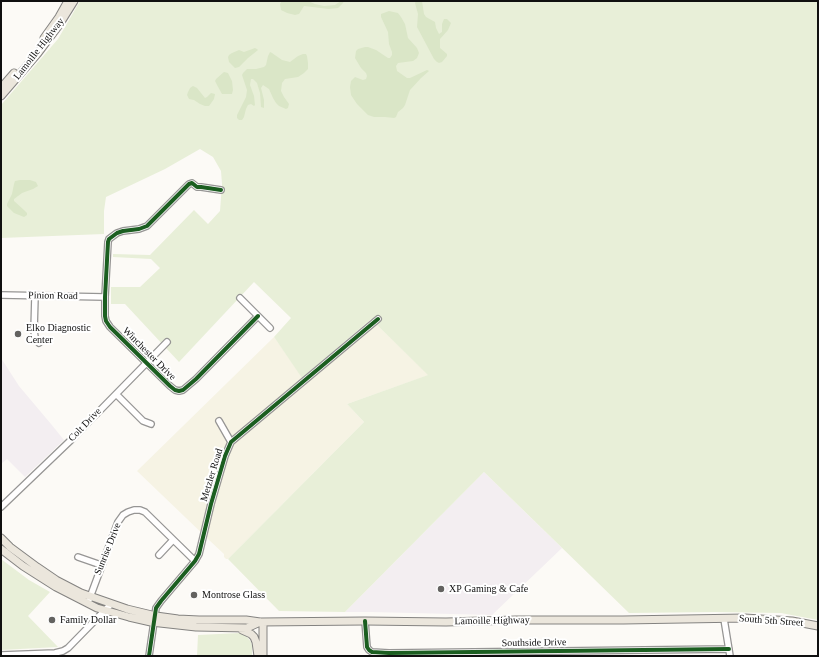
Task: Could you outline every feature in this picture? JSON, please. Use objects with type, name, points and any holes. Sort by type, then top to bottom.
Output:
[{"type":"main road","name":"Lamoille Highway","points":[[1,88],[44,38],[68,1]]},
{"type":"main road","name":"Lamoille Highway","points":[[1,96],[38,53],[59,25],[74,1]]},
{"type":"main road","name":"Lamoille Highway","points":[[1,538],[10,547],[56,580],[81,593],[105,610],[129,617],[155,619],[246,620],[262,622],[446,622],[724,618]]},
{"type":"main road","name":"Lamoille Highway","points":[[1,548],[23,566],[56,587],[89,600],[111,604],[155,619],[196,627],[247,628],[262,622]]},
{"type":"main road","name":"South 5th Street","points":[[724,618],[780,620],[803,622],[818,626]]},
{"type":"main road","points":[[259,656],[262,622]]},
{"type":"main road","points":[[262,622],[263,656]]},
{"type":"main road","points":[[218,627],[240,629],[251,634],[256,642],[259,656]]},
{"type":"street","name":"Winchester Drive","points":[[221,190],[198,187],[192,183],[189,184],[148,225],[139,230],[117,233],[109,239],[105,297],[106,321],[114,331],[170,386],[179,391],[183,390],[196,379],[258,316]]},
{"type":"street","name":"Pinion Road","points":[[1,295],[105,297]]},
{"type":"street","points":[[35,296],[34,331],[35,337],[39,343]]},
{"type":"street","points":[[240,298],[270,328]]},
{"type":"street","name":"Metzler Road","points":[[149,656],[156,608],[196,561],[201,548],[211,504],[230,442],[378,319]]},
{"type":"street","name":"Colt Drive","points":[[1,507],[71,440],[167,342]]},
{"type":"street","points":[[116,394],[143,421],[151,424]]},
{"type":"street","points":[[219,420],[230,442]]},
{"type":"street","name":"Sunrise Drive","points":[[89,600],[118,522],[123,515],[128,512],[140,510],[145,512],[196,561]]},
{"type":"street","points":[[159,554],[173,540]]},
{"type":"street","points":[[78,557],[101,565]]},
{"type":"street","points":[[1,655],[55,653],[63,651],[68,648],[111,604]]},
{"type":"street","points":[[724,618],[730,656]]},
{"type":"street","name":"Southside Drive","points":[[365,621],[367,648],[372,652],[404,653],[729,649]]},
{"type":"shaded area","points":[[371,319],[429,375],[347,404],[364,422],[228,559],[226,559],[224,554],[137,471],[274,337],[303,378]]},
{"type":"shaded area","points":[[1,358],[19,386],[64,440],[25,477],[7,459],[1,464]]},
{"type":"shaded area","points":[[484,472],[562,548],[492,615],[345,612]]},
{"type":"green space","points":[[80,1],[818,1],[818,620],[781,613],[629,613],[484,472],[345,612],[279,611],[228,559],[364,422],[347,404],[428,375],[371,319],[302,378],[274,337],[291,318],[254,282],[179,362],[125,304],[111,304],[111,287],[140,287],[160,268],[151,259],[113,257],[113,254],[150,255],[194,210],[208,224],[220,211],[222,184],[221,171],[213,157],[200,149],[165,169],[106,197],[104,211],[104,234],[1,238],[1,105],[58,39]]},
{"type":"green space","points":[[282,1],[308,1],[324,6],[335,5],[341,1],[344,1],[338,8],[329,9],[304,6],[299,14],[295,15],[281,10],[280,4]]},
{"type":"green space","points":[[416,1],[422,1],[424,14],[426,17],[435,22],[439,34],[442,32],[442,24],[444,19],[447,19],[451,23],[448,30],[440,39],[440,48],[447,54],[442,62],[439,63],[434,59],[417,27],[418,14],[415,3]]},
{"type":"green space","points":[[389,11],[398,13],[401,17],[405,24],[408,38],[417,48],[419,53],[417,58],[413,61],[398,63],[396,66],[397,71],[407,78],[410,78],[427,70],[429,71],[410,90],[405,105],[394,118],[374,117],[368,115],[357,104],[351,95],[350,87],[351,81],[355,77],[363,80],[366,79],[367,76],[355,58],[356,51],[358,49],[368,47],[376,50],[388,58],[392,55],[388,32],[381,17],[381,14]]},
{"type":"green space","points":[[255,48],[258,50],[239,67],[235,68],[229,62],[228,57],[232,53],[239,50],[244,52]]},
{"type":"green space","points":[[270,52],[282,60],[290,62],[298,56],[306,54],[308,69],[298,77],[285,79],[282,83],[281,91],[289,104],[288,108],[286,109],[276,103],[269,89],[263,85],[261,88],[264,108],[261,107],[260,93],[257,83],[251,79],[250,85],[254,96],[255,105],[248,105],[244,117],[242,120],[239,120],[237,115],[246,97],[247,90],[242,75],[247,69],[264,67]]},
{"type":"green space","points":[[224,72],[228,73],[232,81],[232,94],[222,94],[215,81]]},
{"type":"green space","points":[[193,86],[197,88],[205,98],[211,93],[215,94],[214,99],[209,106],[205,106],[189,99],[187,95],[190,88]]},
{"type":"green space","points":[[30,180],[36,182],[38,186],[22,193],[14,199],[14,201],[27,213],[24,217],[14,213],[7,206],[15,181]]},
{"type":"green space","points":[[1,559],[29,580],[50,592],[28,616],[58,647],[1,650]]},
{"type":"green space","points":[[240,633],[247,637],[251,642],[252,656],[197,656],[198,635]]},
{"type":"cycle path","points":[[221,190],[197,187],[192,183],[189,184],[147,226],[117,233],[109,239],[105,297],[106,321],[110,327],[170,386],[179,391],[183,390],[196,379],[258,316]]},
{"type":"cycle path","points":[[149,656],[156,608],[195,561],[199,554],[211,504],[225,456],[231,442],[378,319]]},
{"type":"cycle path","points":[[365,621],[367,647],[372,652],[729,649]]},
{"type":"place","name":"Elko Diagnostic Center","points":[[18,334]]},
{"type":"place","name":"XP Gaming & Cafe","points":[[441,589]]},
{"type":"place","name":"Montrose Glass","points":[[194,595]]},
{"type":"place","name":"Family Dollar","points":[[52,620]]}]
